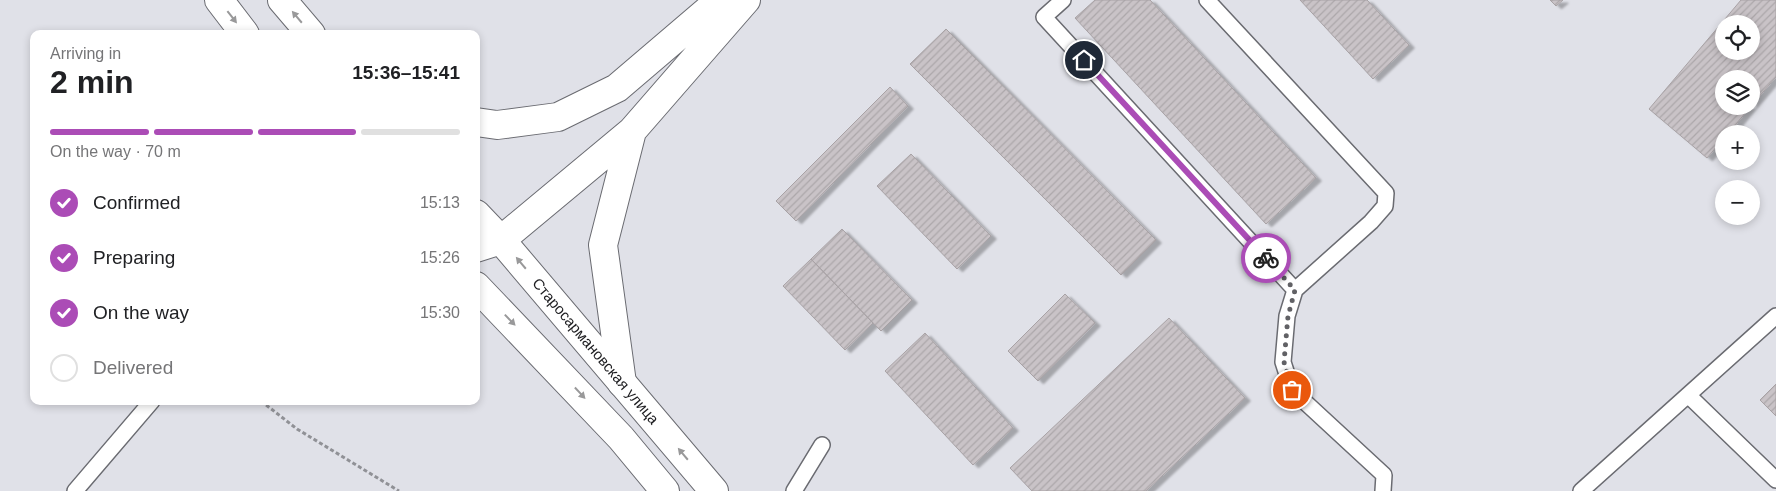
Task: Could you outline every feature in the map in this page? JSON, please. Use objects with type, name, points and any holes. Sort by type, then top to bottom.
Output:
[{"type":"street","points":[[219,0],[242,30]]},
{"type":"street","points":[[282,0],[308,30]]},
{"type":"street","points":[[480,123],[497,125],[558,117],[617,88],[720,0]]},
{"type":"street","points":[[489,244],[632,131],[746,0]]},
{"type":"street","points":[[622,383],[603,244],[632,131]]},
{"type":"street","name":"Старосармановская улица","points":[[480,223],[489,244],[622,383],[714,491]]},
{"type":"street","points":[[480,290],[621,438],[665,491]]},
{"type":"lane","points":[[1063,0],[1044,17],[1295,290]]},
{"type":"lane","points":[[1207,0],[1386,193],[1385,206],[1370,222],[1295,290],[1288,316],[1284,362],[1292,390],[1384,475],[1383,491]]},
{"type":"lane","points":[[1581,491],[1776,316]]},
{"type":"lane","points":[[1688,395],[1776,480]]},
{"type":"lane","points":[[75,491],[149,405]]},
{"type":"lane","points":[[794,491],[822,444]]},
{"type":"path","points":[[266,405],[297,429],[399,491]]},
{"type":"building","points":[[1095,0],[1150,0],[1316,178],[1266,224],[1075,18]]},
{"type":"building","points":[[1300,0],[1367,0],[1409,45],[1373,79]]},
{"type":"building","points":[[1550,0],[1563,0],[1556,6]]},
{"type":"building","points":[[1741,0],[1776,0],[1776,77],[1760,96],[1760,70],[1715,70],[1715,115],[1744,115],[1735,125],[1715,125],[1715,149],[1707,158],[1649,109],[1715,31],[1715,60],[1760,60],[1760,15],[1728,15]]},
{"type":"building","points":[[946,29],[1156,240],[1121,275],[910,64]]},
{"type":"building","points":[[890,87],[908,106],[796,221],[776,201]]},
{"type":"building","points":[[911,154],[991,236],[957,269],[877,186]]},
{"type":"building","points":[[842,229],[912,300],[881,331],[811,259]]},
{"type":"building","points":[[811,259],[873,323],[845,350],[783,286]]},
{"type":"building","points":[[1065,294],[1095,323],[1038,381],[1008,351]]},
{"type":"building","points":[[1169,318],[1245,398],[1146,491],[1032,491],[1010,468]]},
{"type":"building","points":[[925,333],[1013,428],[973,465],[885,371]]},
{"type":"building","points":[[1776,384],[1776,416],[1760,400]]},
{"type":"way so far","points":[[1266,258],[1295,290],[1288,316],[1284,362],[1292,390]]},
{"type":"route","points":[[1084,60],[1266,258]]}]
